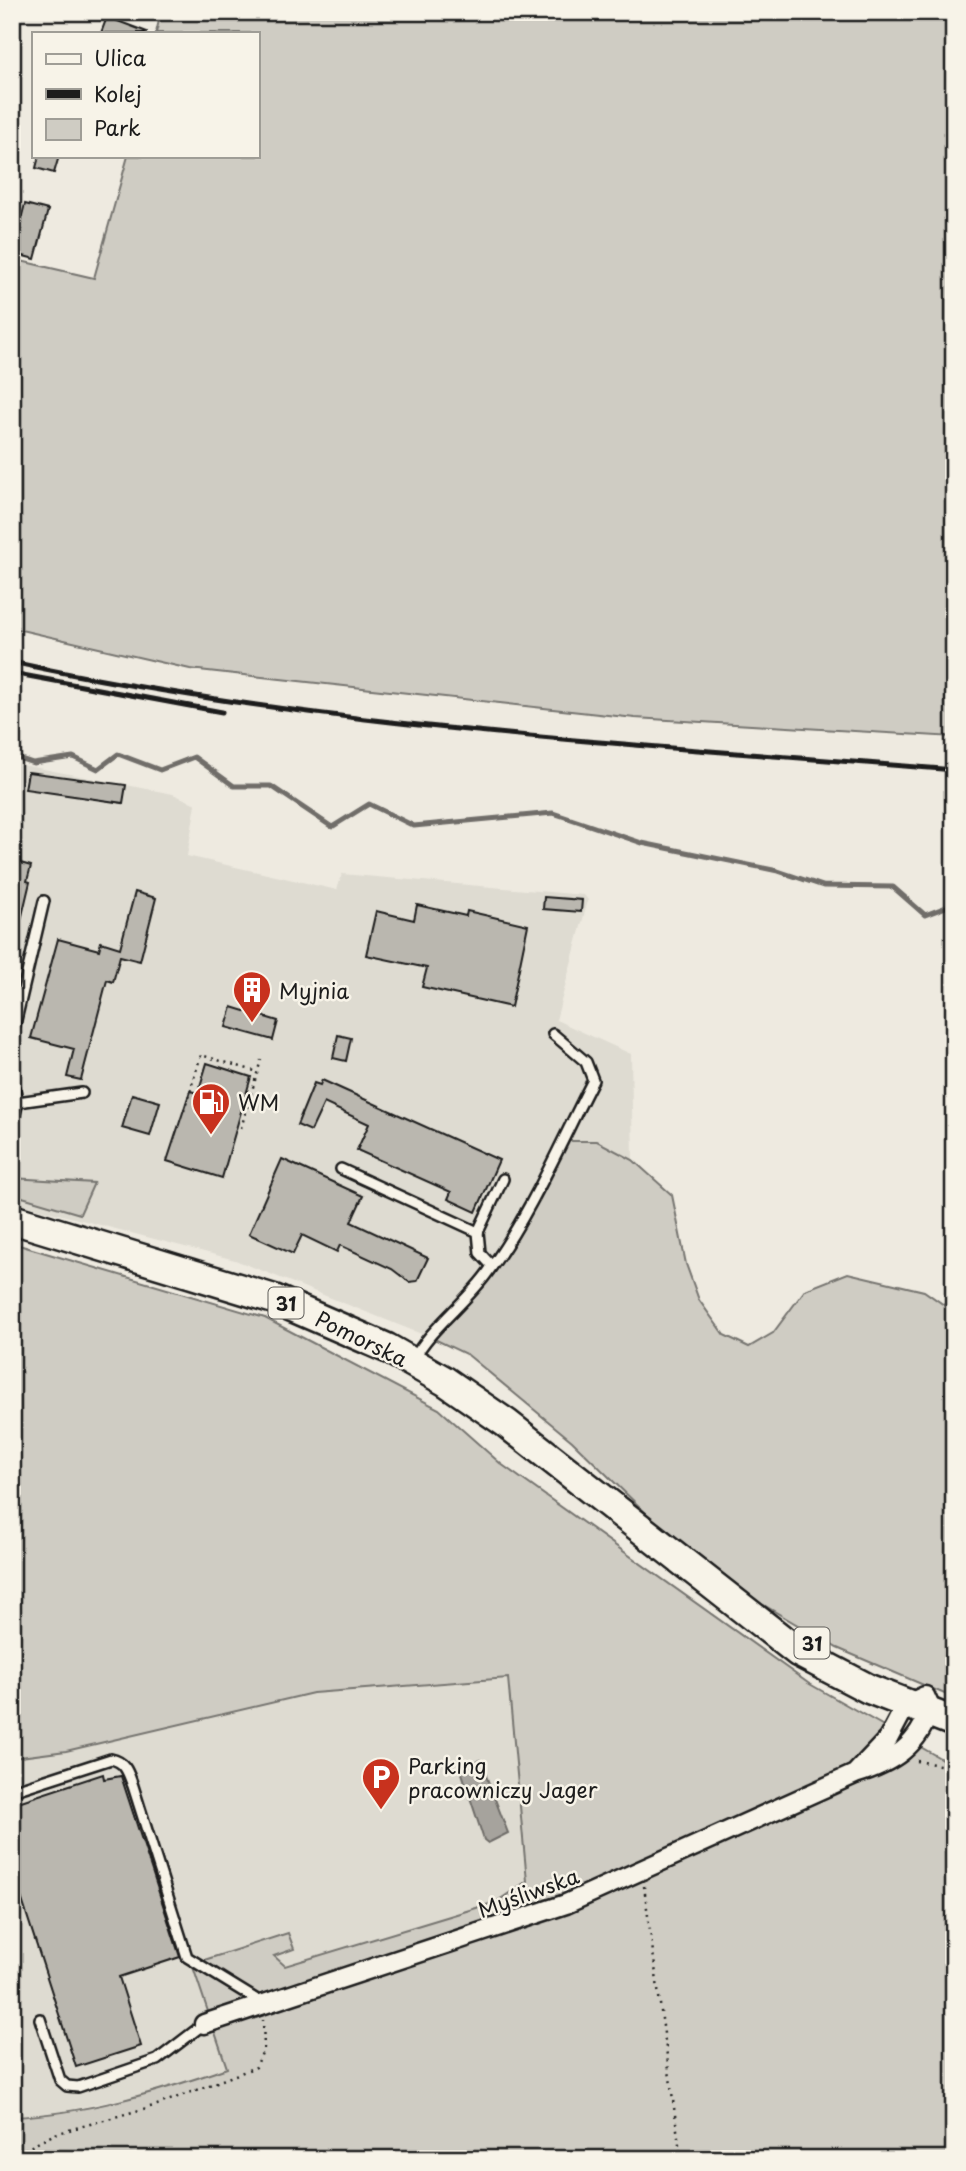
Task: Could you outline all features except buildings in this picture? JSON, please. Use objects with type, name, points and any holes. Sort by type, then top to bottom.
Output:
[{"type":"main road","name":"Pomorska","points":[[12,1219],[274,1299],[341,1326],[412,1362],[491,1412],[706,1577],[820,1648],[933,1709]]},
{"type":"street","points":[[898,1757],[906,1750],[933,1709]]},
{"type":"street","name":"Myśliwska","points":[[855,1774],[888,1739],[933,1709]]},
{"type":"street","name":"Myśliwska","points":[[204,2024],[526,1919],[642,1872],[855,1774],[898,1757]]},
{"type":"lane","points":[[12,1037],[44,901]]},
{"type":"lane","points":[[412,1362],[421,1345],[456,1311],[492,1266],[528,1207],[593,1080],[586,1062],[553,1034]]},
{"type":"lane","points":[[12,1081],[18,1102],[12,1126]]},
{"type":"lane","points":[[18,1102],[82,1093]]},
{"type":"lane","points":[[341,1168],[478,1232]]},
{"type":"lane","points":[[492,1266],[481,1253],[478,1232],[503,1179]]},
{"type":"lane","points":[[12,1791],[111,1759],[120,1760],[126,1767],[133,1786],[187,1957],[263,2004]]},
{"type":"lane","points":[[40,2019],[60,2080],[67,2086],[78,2087],[158,2060],[204,2024]]},
{"type":"path","points":[[184,1111],[201,1055],[258,1072]]},
{"type":"path","points":[[241,1128],[261,1060]]},
{"type":"path","points":[[898,1757],[945,1766],[954,1771]]},
{"type":"path","points":[[642,1872],[681,2159]]},
{"type":"path","points":[[12,2156],[55,2133],[157,2105],[256,2067],[264,2048],[263,2004]]},
{"type":"shaded area","points":[[12,763],[173,794],[196,804],[187,856],[337,890],[342,874],[584,895],[588,900],[556,1020],[631,1054],[633,1160],[597,1140],[568,1141],[517,1240],[492,1277],[434,1339],[235,1260],[12,1202]]},
{"type":"shaded area","points":[[508,1678],[527,1881],[496,1902],[285,1966],[274,1956],[294,1949],[288,1933],[192,1964],[227,2068],[160,2091],[40,2116],[12,2117],[12,1758],[66,1751],[313,1693]]},
{"type":"shaded area","points":[[480,1760],[508,1833],[488,1843],[484,1840],[461,1770],[465,1765]]},
{"type":"green space","points":[[161,12],[954,12],[954,737],[635,718],[190,669],[12,628],[12,259],[94,278],[127,158],[259,158],[259,32],[156,32]]},
{"type":"green space","points":[[568,1141],[597,1141],[633,1160],[672,1195],[686,1264],[699,1300],[724,1335],[749,1347],[773,1333],[805,1290],[848,1273],[924,1291],[954,1312],[954,1698],[837,1648],[762,1604],[650,1517],[572,1441],[468,1355],[434,1339],[478,1293],[511,1246]]},
{"type":"green space","points":[[12,1178],[94,1183],[80,1214],[12,1194]]},
{"type":"green space","points":[[12,1243],[265,1318],[439,1409],[501,1464],[808,1683],[954,1766],[954,2159],[12,2159],[12,2117],[94,2107],[227,2068],[192,1964],[288,1933],[294,1949],[274,1956],[285,1966],[496,1902],[527,1881],[508,1678],[313,1693],[66,1751],[12,1758]]},
{"type":"waterway","points":[[12,756],[33,763],[73,757],[98,769],[118,754],[160,770],[194,757],[234,786],[271,786],[332,827],[369,804],[414,826],[553,813],[642,843],[778,871],[823,886],[893,887],[925,915],[954,904]]},
{"type":"railway","points":[[12,662],[128,685],[363,719],[599,742],[954,770]]},
{"type":"railway","points":[[12,673],[222,712]]},
{"type":"place","name":"Myjnia","points":[[252,1024]]},
{"type":"place","name":"WM","points":[[211,1136]]},
{"type":"place","name":"Parking pracowniczy Jager","points":[[381,1811]]}]
